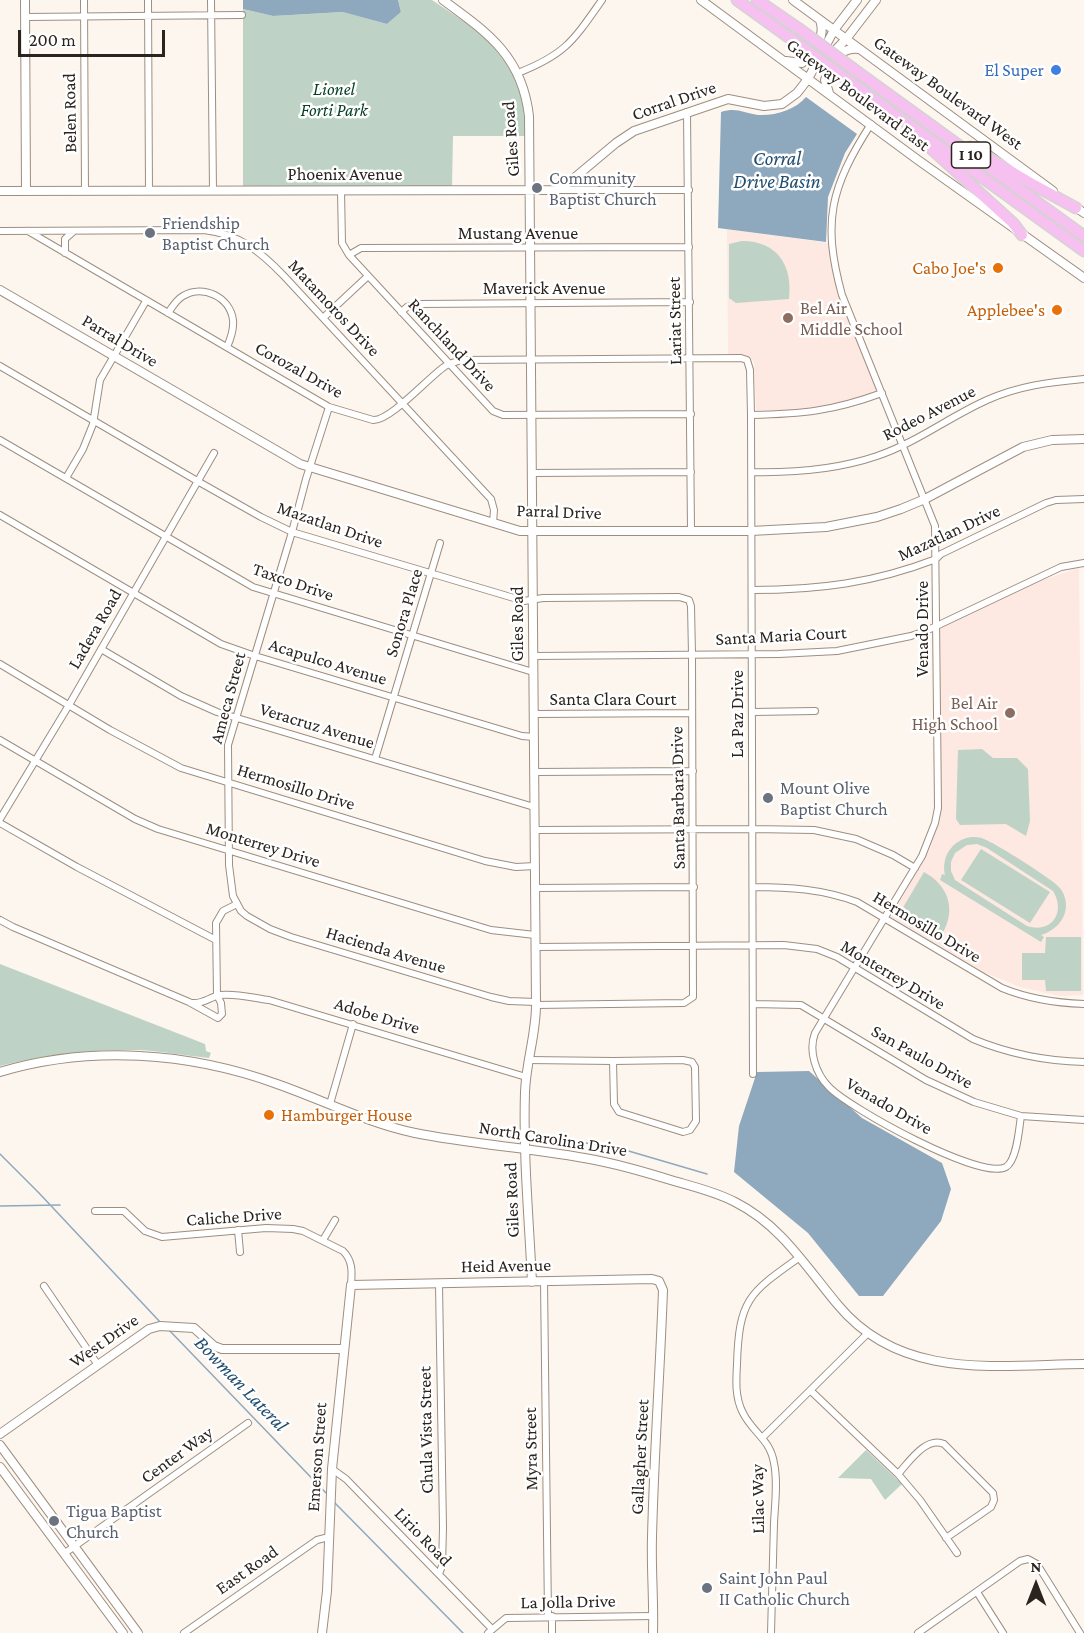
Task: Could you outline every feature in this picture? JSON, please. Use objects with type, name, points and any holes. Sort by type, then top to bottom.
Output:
[{"type":"highway","name":"I 10","points":[[737,0],[1084,251]]},
{"type":"highway","name":"I 10","points":[[757,0],[1084,236]]},
{"type":"highway","points":[[896,114],[920,140],[1013,223],[1022,235]]},
{"type":"highway","points":[[934,129],[969,146],[1080,211]]},
{"type":"street","points":[[25,0],[26,191]]},
{"type":"street","name":"Belen Road","points":[[84,0],[85,191]]},
{"type":"street","points":[[148,0],[149,190]]},
{"type":"street","points":[[211,0],[213,190]]},
{"type":"street","name":"Giles Road","points":[[443,0],[494,39],[504,51],[518,73],[524,89],[529,116],[536,1004],[534,1035],[526,1077],[526,1150],[532,1282]]},
{"type":"street","points":[[518,73],[545,62],[571,43],[602,0]]},
{"type":"street","name":"Gateway Boulevard East","points":[[701,0],[1084,278]]},
{"type":"street","name":"Gateway Boulevard West","points":[[793,0],[1080,211]]},
{"type":"street","points":[[808,78],[834,30],[857,0]]},
{"type":"street","points":[[808,78],[846,39],[876,0]]},
{"type":"street","points":[[25,16],[242,15]]},
{"type":"street","points":[[783,60],[802,63],[807,59],[821,39],[823,27],[820,20]]},
{"type":"street","points":[[830,94],[825,80],[839,54],[846,49],[860,49]]},
{"type":"street","name":"Corral Drive","points":[[557,190],[624,137],[687,112],[728,99],[764,106],[782,104],[797,93],[808,78]]},
{"type":"street","name":"Lariat Street","points":[[687,112],[691,530]]},
{"type":"street","name":"Venado Drive","points":[[871,124],[848,161],[839,184],[832,215],[831,242],[842,296],[935,526],[938,625],[938,808],[929,841],[915,868],[815,1033],[812,1043],[814,1059],[823,1080],[831,1089],[856,1105],[927,1146],[993,1169],[1002,1168],[1013,1160],[1021,1116]]},
{"type":"street","name":"Phoenix Avenue","points":[[0,191],[689,190]]},
{"type":"street","name":"Ranchland Drive","points":[[341,191],[342,243],[349,255],[493,411],[502,415],[691,414]]},
{"type":"street","name":"Matamoros Drive","points":[[0,231],[204,230],[232,236],[247,243],[263,254],[491,499],[494,510],[493,523]]},
{"type":"street","name":"Corozal Drive","points":[[28,231],[329,408],[378,420],[449,363]]},
{"type":"street","points":[[49,231],[56,248]]},
{"type":"street","points":[[65,253],[65,239],[74,231]]},
{"type":"street","name":"Mustang Avenue","points":[[349,255],[361,249],[689,247]]},
{"type":"street","points":[[323,318],[368,276]]},
{"type":"street","name":"Parral Drive","points":[[0,290],[267,446],[309,468],[520,531],[751,531],[835,525],[877,517],[925,499],[1023,447],[1052,440],[1084,439]]},
{"type":"street","points":[[168,313],[186,294],[201,291],[215,295],[224,302],[232,315],[233,327],[227,347]]},
{"type":"street","points":[[66,478],[95,420],[100,380],[146,301]]},
{"type":"street","name":"Maverick Avenue","points":[[401,312],[407,306],[419,304],[690,302]]},
{"type":"street","points":[[449,363],[462,360],[691,358]]},
{"type":"street","name":"La Paz Drive","points":[[691,358],[741,358],[749,363],[753,1074]]},
{"type":"street","name":"Mazatlan Drive","points":[[0,366],[199,482],[292,532],[524,601],[607,597],[686,598]]},
{"type":"street","name":"Rodeo Avenue","points":[[751,472],[825,469],[878,456],[903,446],[1002,394],[1046,383],[1084,379]]},
{"type":"street","points":[[751,415],[824,411],[882,393]]},
{"type":"street","name":"Ameca Street","points":[[237,904],[231,888],[228,745],[309,468],[329,408]]},
{"type":"street","name":"Taxco Drive","points":[[0,440],[246,584],[533,672]]},
{"type":"street","name":"Ladera Road","points":[[0,821],[214,453]]},
{"type":"street","points":[[532,473],[691,472]]},
{"type":"street","name":"Mazatlan Drive","points":[[752,590],[803,590],[854,584],[908,570],[936,559],[941,554],[1046,503],[1084,499]]},
{"type":"street","name":"Acapulco Avenue","points":[[0,515],[212,639],[255,656],[534,738]]},
{"type":"street","name":"Sonora Place","points":[[375,759],[440,543]]},
{"type":"street","name":"Santa Maria Court","points":[[534,656],[814,653],[866,646],[911,636],[1061,567],[1084,563]]},
{"type":"street","name":"Santa Barbara Drive","points":[[686,598],[692,606],[695,992],[692,1000]]},
{"type":"street","name":"Veracruz Avenue","points":[[101,649],[191,701],[236,718],[534,807]]},
{"type":"street","name":"Hermosillo Drive","points":[[0,664],[172,765],[485,861],[516,867],[535,866]]},
{"type":"street","points":[[752,712],[815,711]]},
{"type":"street","name":"Santa Clara Court","points":[[534,714],[692,713]]},
{"type":"street","name":"Monterrey Drive","points":[[0,740],[141,822],[167,832],[491,930],[535,935]]},
{"type":"street","points":[[534,772],[693,771]]},
{"type":"street","points":[[0,821],[97,878],[216,940]]},
{"type":"street","points":[[535,830],[793,829],[837,834],[874,847],[915,868]]},
{"type":"street","points":[[535,888],[694,887]]},
{"type":"street","name":"Hermosillo Drive","points":[[753,887],[795,887],[828,892],[856,902],[1002,988],[1034,999],[1084,1004]]},
{"type":"street","points":[[0,920],[189,1002],[218,1018],[223,1008],[217,996],[218,919],[223,911],[237,904]]},
{"type":"street","name":"Hacienda Avenue","points":[[237,904],[241,911],[258,922],[291,937],[509,1001],[536,1004],[684,1003],[692,1000]]},
{"type":"street","name":"Monterrey Drive","points":[[536,947],[795,945],[817,949],[837,957],[957,1031],[994,1048],[1032,1058],[1084,1062]]},
{"type":"street","name":"Adobe Drive","points":[[189,1002],[203,1002],[217,996],[269,1000],[526,1077]]},
{"type":"street","name":"San Paulo Drive","points":[[753,1004],[795,1004],[824,1017],[947,1091],[974,1102],[1021,1116],[1084,1120]]},
{"type":"street","points":[[330,1104],[353,1024]]},
{"type":"street","name":"North Carolina Drive","points":[[0,1072],[48,1061],[93,1056],[162,1058],[211,1064],[240,1072],[369,1120],[413,1132],[615,1164],[719,1195],[759,1216],[784,1238],[839,1307],[868,1333],[898,1350],[918,1358],[952,1365],[1084,1364]]},
{"type":"street","points":[[528,1060],[683,1060],[694,1064],[696,1121],[693,1128],[683,1132],[616,1110],[613,1061]]},
{"type":"street","name":"Caliche Drive","points":[[94,1211],[124,1211],[146,1231],[162,1237],[293,1228],[344,1251],[350,1259],[351,1285]]},
{"type":"street","points":[[323,1240],[334,1220]]},
{"type":"street","points":[[238,1230],[240,1252]]},
{"type":"street","name":"Lilac Way","points":[[771,1633],[776,1472],[771,1451],[763,1437],[746,1418],[738,1397],[736,1380],[740,1322],[748,1302],[759,1287],[800,1257]]},
{"type":"street","name":"Heid Avenue","points":[[351,1285],[652,1279],[661,1283]]},
{"type":"street","name":"Myra Street","points":[[544,1281],[552,1633]]},
{"type":"street","name":"Gallagher Street","points":[[653,1633],[652,1540],[663,1290],[661,1283]]},
{"type":"street","name":"Chula Vista Street","points":[[439,1284],[443,1538],[442,1566],[439,1575]]},
{"type":"street","name":"Emerson Street","points":[[322,1633],[326,1613],[330,1487],[351,1285]]},
{"type":"street","points":[[44,1286],[98,1365]]},
{"type":"street","name":"West Drive","points":[[0,1434],[149,1329],[160,1326],[194,1328],[214,1346],[222,1349],[343,1349]]},
{"type":"street","points":[[763,1437],[868,1333]]},
{"type":"street","points":[[812,1391],[898,1474],[957,1553]]},
{"type":"street","name":"Center Way","points":[[65,1553],[248,1423]]},
{"type":"street","points":[[898,1474],[928,1443],[937,1441],[944,1444],[993,1493],[994,1500],[991,1507],[946,1538]]},
{"type":"street","points":[[0,1445],[138,1633]]},
{"type":"street","points":[[0,1467],[123,1633]]},
{"type":"street","name":"Lirio Road","points":[[332,1469],[346,1479],[490,1631]]},
{"type":"street","name":"East Road","points":[[184,1633],[317,1540],[329,1537]]},
{"type":"street","points":[[918,1633],[1020,1561],[1030,1560],[1037,1564],[1080,1633]]},
{"type":"street","points":[[977,1592],[1003,1633]]},
{"type":"street","name":"La Jolla Drive","points":[[490,1631],[507,1618],[653,1616]]},
{"type":"street","points":[[927,1626],[932,1633]]},
{"type":"shaded area","name":"Bel Air Middle School","points":[[727,229],[828,243],[835,282],[878,392],[813,409],[756,410],[754,362],[743,354],[728,354]]},
{"type":"shaded area","name":"Bel Air High School","points":[[1079,568],[1083,995],[1060,996],[1020,987],[984,972],[891,917],[929,851],[939,823],[940,628],[1004,593]]},
{"type":"green space","name":"Lionel Forti Park","points":[[398,0],[432,0],[483,34],[514,73],[523,103],[526,136],[453,136],[452,186],[243,186],[243,9],[273,16],[344,12],[387,24],[401,12]]},
{"type":"green space","points":[[742,241],[765,245],[780,257],[788,276],[789,299],[736,303],[729,298],[729,244]]},
{"type":"green space","points":[[982,749],[993,758],[1017,758],[1028,769],[1030,821],[1026,836],[1006,824],[960,825],[956,819],[958,750]]},
{"type":"green space","points":[[978,837],[990,842],[1036,870],[1060,888],[1066,903],[1064,916],[1055,928],[1041,935],[1044,937],[1041,942],[940,880],[942,874],[945,875],[944,868],[949,850],[964,839]],"holes":[[[977,844],[987,848],[1053,891],[1058,906],[1057,913],[1050,924],[1036,928],[1027,926],[955,880],[951,871],[951,862],[955,853],[967,845]]]},
{"type":"green space","points":[[981,849],[1050,892],[1030,923],[961,880]]},
{"type":"green space","points":[[924,872],[940,885],[948,901],[948,920],[939,939],[900,915]]},
{"type":"green space","points":[[1046,937],[1081,937],[1081,991],[1046,991],[1045,980],[1022,980],[1022,953],[1045,953]]},
{"type":"green space","points":[[0,964],[205,1044],[206,1051],[211,1053],[209,1058],[148,1051],[104,1050],[52,1055],[0,1066]]},
{"type":"green space","points":[[866,1450],[902,1484],[885,1500],[871,1479],[838,1478]]},
{"type":"water","points":[[243,0],[398,0],[401,12],[387,24],[343,12],[273,16],[243,9]]},
{"type":"water","name":"Corral Drive Basin","points":[[806,97],[857,134],[845,153],[828,197],[826,242],[718,228],[721,112],[736,110],[758,115],[771,114],[790,109]]},
{"type":"water","points":[[809,1071],[862,1118],[942,1163],[951,1189],[941,1221],[883,1296],[859,1296],[808,1233],[734,1172],[739,1126],[757,1072]]},
{"type":"waterway","points":[[549,1138],[615,1147],[707,1174]]},
{"type":"waterway","name":"Bowman Lateral","points":[[0,1154],[161,1323]]},
{"type":"waterway","points":[[0,1206],[60,1205]]},
{"type":"waterway","name":"Bowman Lateral","points":[[169,1330],[328,1495]]},
{"type":"waterway","name":"Bowman Lateral","points":[[333,1501],[463,1633]]},
{"type":"place","name":"El Super","points":[[1056,70]]},
{"type":"place","name":"Community Baptist Church","points":[[537,188]]},
{"type":"place","name":"Friendship Baptist Church","points":[[150,233]]},
{"type":"place","name":"Cabo Joe's","points":[[998,268]]},
{"type":"place","name":"Applebee's","points":[[1057,310]]},
{"type":"place","name":"Bel Air Middle School","points":[[788,318]]},
{"type":"place","name":"Bel Air High School","points":[[1010,713]]},
{"type":"place","name":"Mount Olive Baptist Church","points":[[768,798]]},
{"type":"place","name":"Hamburger House","points":[[269,1115]]},
{"type":"place","name":"Tigua Baptist Church","points":[[54,1521]]},
{"type":"place","name":"Saint John Paul II Catholic Church","points":[[707,1588]]}]
